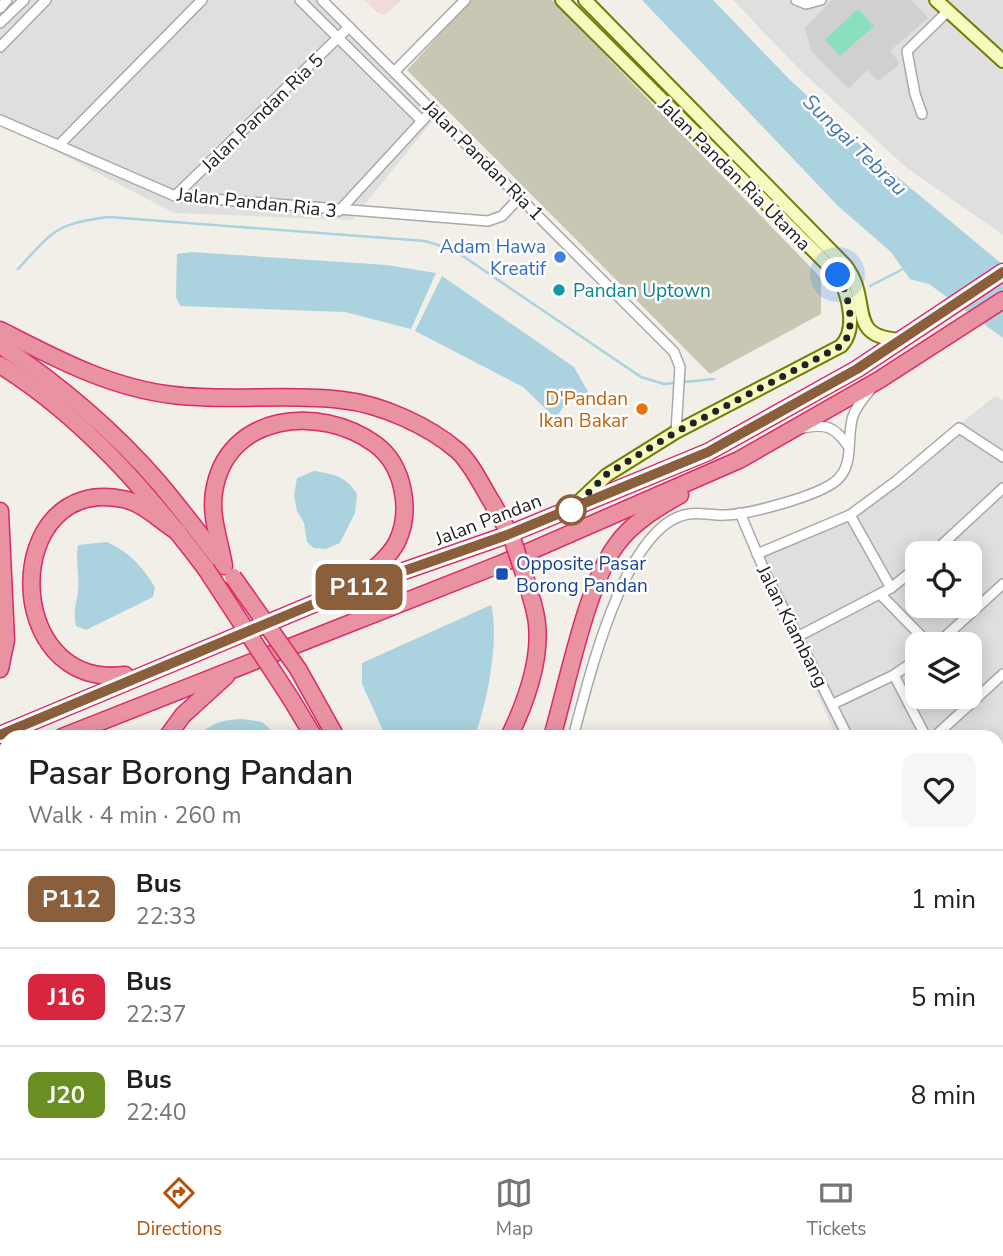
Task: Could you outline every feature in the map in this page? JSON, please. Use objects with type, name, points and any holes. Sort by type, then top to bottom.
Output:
[{"type":"highway","name":"Jalan Pandan","points":[[12,730],[335,595],[458,554],[742,436],[903,340],[1003,272]]},
{"type":"highway","points":[[554,730],[596,585],[617,542],[652,512],[879,380],[1003,300]]},
{"type":"highway","points":[[0,330],[65,363],[132,387],[207,397],[343,400],[381,410],[421,427],[459,452],[513,538],[538,625],[533,670],[522,712],[513,730]]},
{"type":"highway","points":[[0,345],[30,365],[99,423],[158,482],[229,571],[291,659],[332,730]]},
{"type":"highway","points":[[0,365],[56,405],[94,439],[178,532],[206,569],[310,730]]},
{"type":"highway","points":[[229,571],[212,510],[217,478],[231,448],[253,431],[273,424],[322,424],[352,430],[377,445],[397,471],[404,503],[403,525],[387,556],[369,574],[335,595]]},
{"type":"highway","points":[[79,730],[503,563],[739,460]]},
{"type":"highway","points":[[146,672],[107,677],[92,675],[61,657],[46,642],[34,615],[31,595],[34,550],[48,524],[70,508],[94,499],[112,498],[132,502],[178,532]]},
{"type":"highway","points":[[0,511],[6,640],[0,669]]},
{"type":"highway","points":[[172,730],[183,715],[236,667]]},
{"type":"highway","points":[[292,699],[302,730]]},
{"type":"street","points":[[0,8],[8,0]]},
{"type":"street","points":[[0,23],[24,0]]},
{"type":"street","points":[[0,47],[46,0]]},
{"type":"street","points":[[59,145],[202,0]]},
{"type":"street","points":[[300,0],[422,121]]},
{"type":"street","name":"Jalan Pandan Ria 1","points":[[322,0],[674,352],[680,362],[676,432]]},
{"type":"street","points":[[394,72],[465,0]]},
{"type":"street","name":"Jalan Pandan Ria Utama","points":[[562,0],[838,275],[855,313]]},
{"type":"street","name":"Jalan Pandan Ria Utama","points":[[569,510],[607,474],[676,432],[841,346],[848,337],[860,291],[856,278],[816,234],[585,0]]},
{"type":"street","points":[[796,0],[806,4],[821,0]]},
{"type":"street","points":[[936,0],[1003,61]]},
{"type":"street","points":[[922,114],[915,94],[907,51],[948,11]]},
{"type":"street","name":"Jalan Pandan Ria 5","points":[[175,196],[349,27]]},
{"type":"street","points":[[339,211],[433,109]]},
{"type":"street","name":"Jalan Pandan Ria 3","points":[[0,120],[175,196],[488,221],[502,216],[520,197]]},
{"type":"street","points":[[805,244],[816,234]]},
{"type":"street","points":[[855,313],[876,337],[903,340]]},
{"type":"street","points":[[575,730],[604,628],[636,559],[654,535],[678,517],[690,513],[740,513],[826,488],[845,471],[854,415],[879,380]]},
{"type":"street","points":[[790,432],[828,426],[838,432],[848,446]]},
{"type":"street","points":[[757,554],[850,514],[896,481],[959,428],[1003,457]]},
{"type":"street","points":[[946,541],[1003,488]]},
{"type":"street","name":"Jalan Kiambang","points":[[740,513],[757,554],[845,730]]},
{"type":"street","points":[[850,514],[891,588]]},
{"type":"street","points":[[800,636],[891,588],[905,576]]},
{"type":"street","points":[[950,632],[1003,584]]},
{"type":"street","points":[[880,594],[917,632]]},
{"type":"street","points":[[833,704],[905,667]]},
{"type":"street","points":[[942,730],[1003,674]]},
{"type":"street","points":[[894,675],[922,730]]},
{"type":"shaded area","points":[[8,0],[321,0],[437,115],[352,220],[174,213],[0,122],[0,8]]},
{"type":"shaded area","points":[[364,0],[402,0],[384,15]]},
{"type":"shaded area","points":[[471,0],[552,0],[821,278],[821,314],[710,374],[407,70]]},
{"type":"shaded area","points":[[733,0],[1003,0],[1003,235],[907,168],[799,69]]},
{"type":"shaded area","points":[[832,0],[911,0],[928,18],[890,51],[899,62],[898,66],[878,81],[867,70],[849,89],[811,51],[805,28]]},
{"type":"shaded area","points":[[995,396],[1003,400],[1003,730],[834,730],[751,551],[857,507]]},
{"type":"green space","points":[[858,9],[874,26],[840,56],[825,40]]},
{"type":"water","name":"Sungai Tebrau","points":[[642,0],[713,0],[789,79],[871,155],[1003,265],[1003,338],[929,284],[910,279],[891,252],[838,206]]},
{"type":"water","points":[[191,252],[387,265],[436,273],[411,329],[345,312],[180,306],[176,297],[177,254]]},
{"type":"water","points":[[442,276],[574,367],[591,397],[568,400],[558,415],[552,415],[523,387],[415,331]]},
{"type":"water","points":[[314,471],[339,477],[357,494],[355,513],[340,543],[326,549],[314,548],[307,542],[304,523],[297,511],[294,495],[297,478]]},
{"type":"water","points":[[107,542],[140,566],[155,587],[153,597],[86,630],[76,626],[75,621],[78,545]]},
{"type":"water","points":[[491,605],[494,634],[491,671],[477,730],[383,730],[362,684],[362,663]]},
{"type":"water","points":[[230,720],[262,722],[271,730],[206,730]]},
{"type":"waterway","points":[[18,269],[57,231],[77,222],[109,217],[425,241],[454,250],[641,377],[664,384],[714,379]]},
{"type":"waterway","points":[[870,286],[903,269]]},
{"type":"bus line","name":"P112","points":[[12,730],[335,595],[458,554],[708,452],[742,436],[857,369],[1003,272]]},
{"type":"place","name":"Adam Hawa Kreatif","points":[[560,257]]},
{"type":"place","name":"Pandan Uptown","points":[[559,290]]},
{"type":"place","name":"D'Pandan Ikan Bakar","points":[[642,409]]},
{"type":"place","name":"Opposite Pasar Borong Pandan","points":[[502,574]]},
{"type":"route","points":[[571,510],[607,474],[676,432],[841,346],[848,337],[850,327],[846,294],[838,275]]}]
